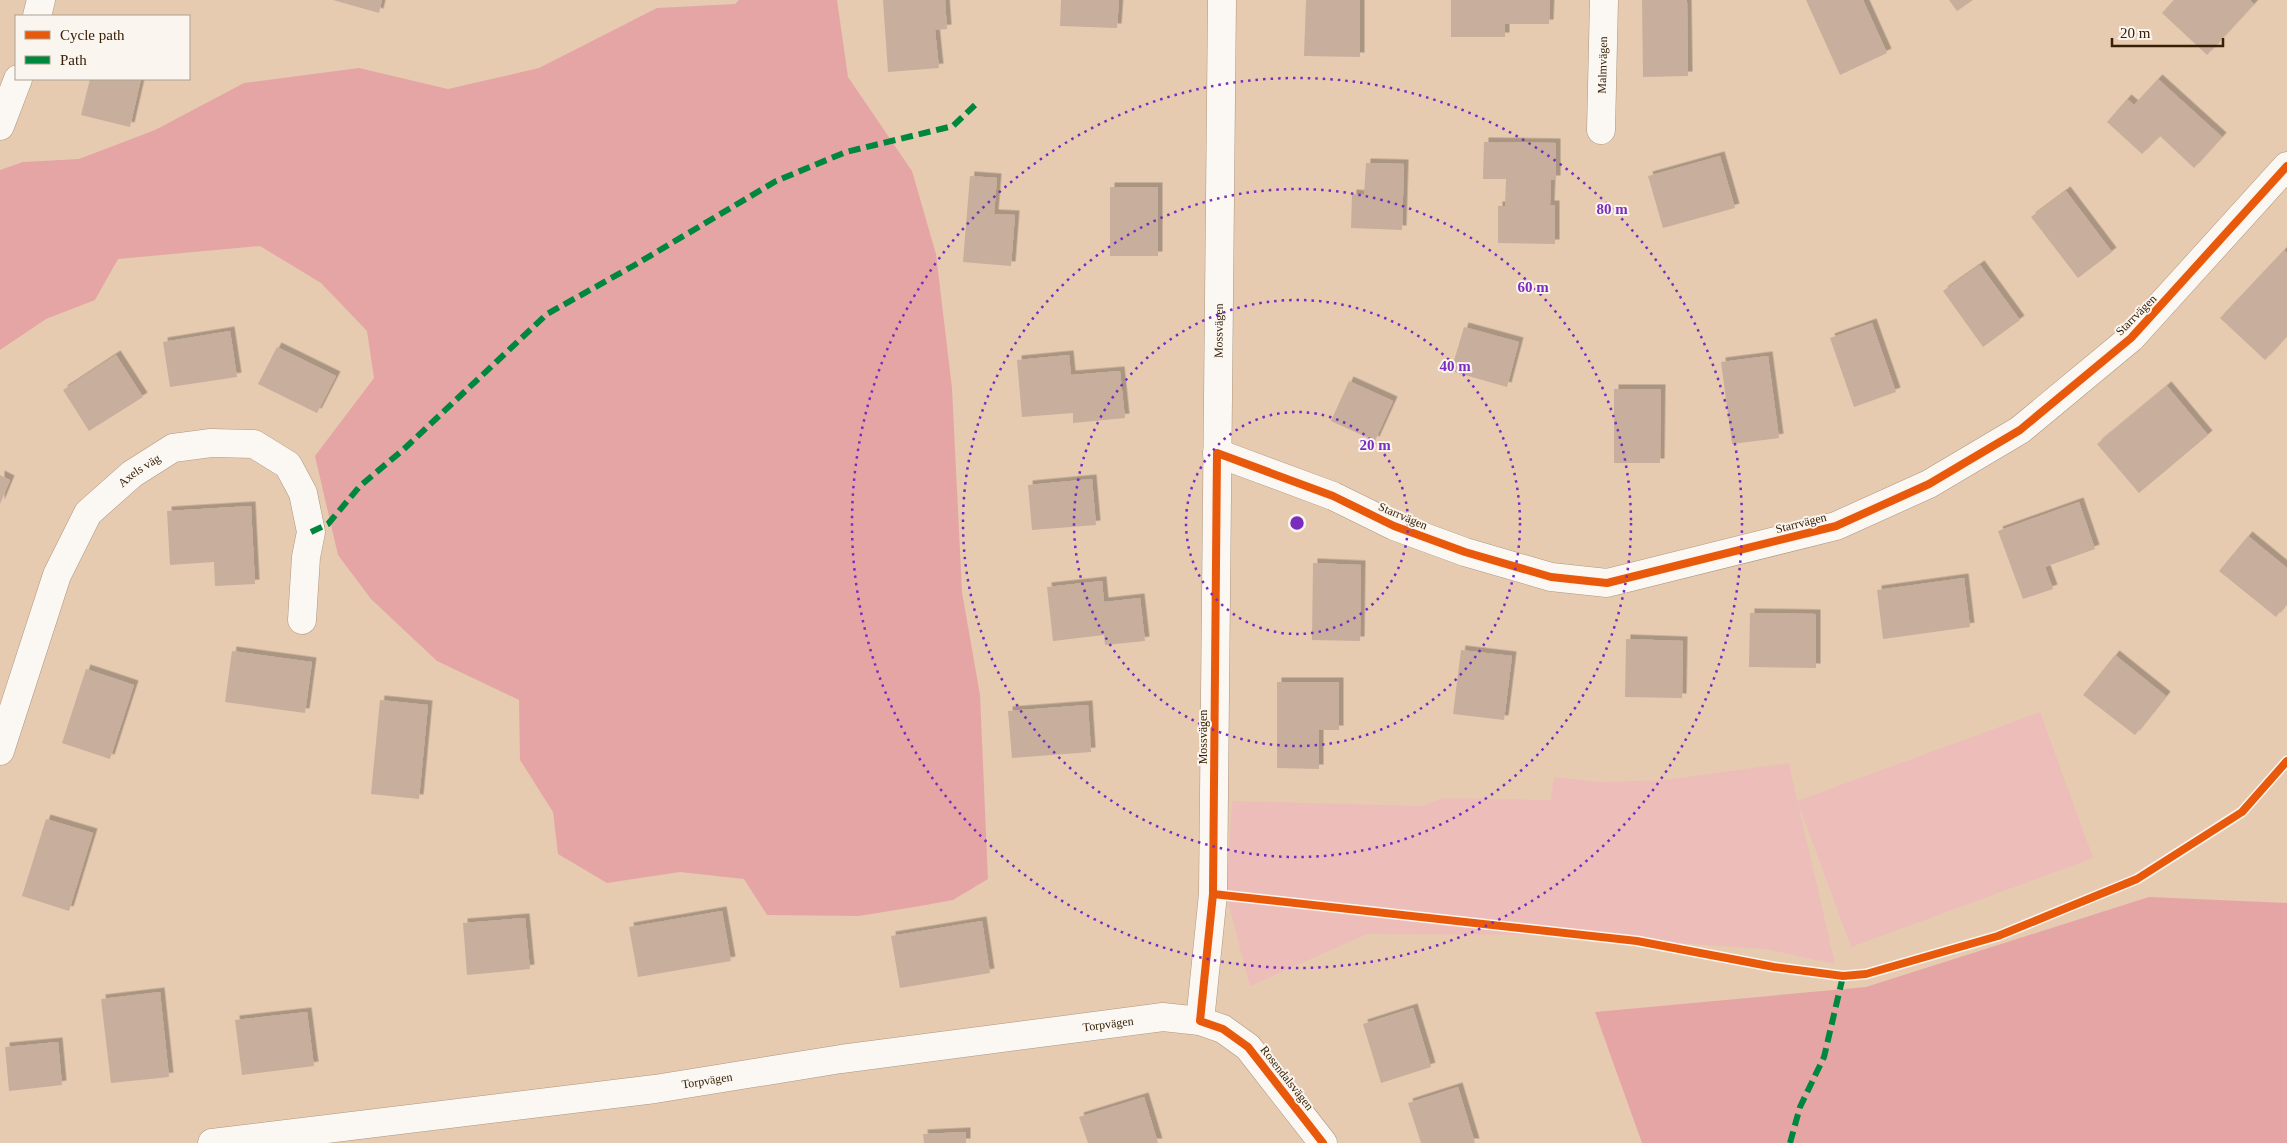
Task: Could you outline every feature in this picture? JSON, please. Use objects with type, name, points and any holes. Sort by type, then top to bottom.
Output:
[{"type":"street","points":[[37,15],[42,0]]},
{"type":"street","name":"Mossvägen","points":[[1200,1021],[1213,894],[1222,0]]},
{"type":"street","name":"Malmvägen","points":[[1601,130],[1604,0]]},
{"type":"street","points":[[0,126],[18,80]]},
{"type":"street","name":"Starrvägen","points":[[1217,453],[1333,496],[1394,526],[1465,552],[1551,577],[1607,583],[1836,526],[1929,484],[2020,430],[2131,338],[2287,166]]},
{"type":"street","name":"Axels väg","points":[[0,751],[57,575],[88,513],[132,474],[173,448],[211,442],[254,444],[288,465],[303,492],[311,532],[306,557],[302,620]]},
{"type":"street","name":"Torpvägen","points":[[212,1143],[655,1089],[841,1059],[1164,1017],[1200,1021]]},
{"type":"street","name":"Rosendalsvägen","points":[[1200,1021],[1223,1029],[1248,1047],[1324,1143]]},
{"type":"shaded area","points":[[739,0],[837,0],[848,77],[912,171],[936,254],[952,388],[962,592],[980,695],[988,879],[953,900],[859,916],[767,915],[744,879],[680,872],[607,883],[558,854],[553,812],[520,760],[519,700],[437,661],[371,599],[338,555],[315,456],[374,378],[367,331],[321,283],[260,246],[118,259],[95,300],[46,319],[0,350],[0,170],[23,162],[79,159],[155,130],[244,83],[359,68],[448,89],[539,68],[657,8],[735,4]]},
{"type":"shaded area","points":[[2040,712],[2093,858],[1851,947],[1798,803],[1835,964],[1765,949],[1558,935],[1367,934],[1250,986],[1226,895],[1232,801],[1423,806],[1442,798],[1551,800],[1554,777],[1601,782],[1665,780],[1789,763],[1797,801]]},
{"type":"shaded area","points":[[2149,897],[2287,903],[2287,1143],[1642,1143],[1595,1012],[1866,987]]},
{"type":"building","points":[[333,0],[382,0],[379,13]]},
{"type":"building","points":[[883,0],[945,0],[947,29],[935,30],[939,68],[888,72]]},
{"type":"building","points":[[1061,0],[1119,0],[1117,28],[1060,26]]},
{"type":"building","points":[[1306,0],[1360,0],[1360,57],[1304,56]]},
{"type":"building","points":[[1451,0],[1550,0],[1549,24],[1505,24],[1505,37],[1451,37]]},
{"type":"building","points":[[1642,0],[1687,0],[1688,76],[1643,77]]},
{"type":"building","points":[[1806,0],[1863,0],[1887,53],[1840,75]]},
{"type":"building","points":[[1949,0],[1973,0],[1957,11]]},
{"type":"building","points":[[2174,0],[2250,0],[2254,4],[2207,55],[2162,13]]},
{"type":"building","points":[[2158,79],[2222,137],[2194,168],[2160,136],[2142,154],[2107,122],[2127,99],[2134,105]]},
{"type":"building","points":[[90,80],[141,80],[130,127],[81,115]]},
{"type":"building","points":[[1484,142],[1556,143],[1556,180],[1551,180],[1550,205],[1555,205],[1555,244],[1498,243],[1498,206],[1505,206],[1506,179],[1483,179]]},
{"type":"building","points":[[1720,156],[1735,208],[1663,228],[1648,176]]},
{"type":"building","points":[[1366,163],[1404,164],[1402,230],[1351,228],[1352,194],[1364,195]]},
{"type":"building","points":[[970,176],[997,178],[994,214],[1015,215],[1011,266],[963,262]]},
{"type":"building","points":[[1110,187],[1158,187],[1158,256],[1110,256]]},
{"type":"building","points":[[2066,191],[2112,252],[2078,278],[2031,217]]},
{"type":"building","points":[[2284,250],[2287,253],[2287,336],[2265,360],[2220,318]]},
{"type":"building","points":[[1980,265],[2020,320],[1983,347],[1943,291]]},
{"type":"building","points":[[1872,323],[1896,392],[1854,407],[1830,338]]},
{"type":"building","points":[[1464,327],[1519,342],[1507,387],[1451,371]]},
{"type":"building","points":[[230,331],[237,377],[170,387],[163,342]]},
{"type":"building","points":[[277,347],[336,376],[317,413],[258,384]]},
{"type":"building","points":[[116,355],[143,397],[89,431],[63,390]]},
{"type":"building","points":[[1069,355],[1071,375],[1120,371],[1125,418],[1073,423],[1073,413],[1022,417],[1017,360]]},
{"type":"building","points":[[1768,356],[1779,438],[1732,444],[1721,362]]},
{"type":"building","points":[[1349,381],[1393,401],[1375,441],[1331,421]]},
{"type":"building","points":[[2167,386],[2208,435],[2139,493],[2097,444]]},
{"type":"building","points":[[1614,389],[1661,389],[1660,463],[1614,463]]},
{"type":"building","points":[[0,475],[10,480],[0,504]]},
{"type":"building","points":[[1092,479],[1096,525],[1032,530],[1028,485]]},
{"type":"building","points":[[2079,502],[2095,549],[2045,567],[2053,589],[2023,599],[1998,531]]},
{"type":"building","points":[[251,506],[255,584],[215,586],[214,562],[170,565],[167,511]]},
{"type":"building","points":[[2248,536],[2287,568],[2287,603],[2276,617],[2219,571]]},
{"type":"building","points":[[1313,563],[1361,565],[1360,641],[1312,640]]},
{"type":"building","points":[[1964,578],[1970,627],[1883,639],[1877,590]]},
{"type":"building","points":[[1102,581],[1104,602],[1140,598],[1145,641],[1105,645],[1104,635],[1053,641],[1047,587]]},
{"type":"building","points":[[1750,613],[1816,614],[1816,668],[1749,667]]},
{"type":"building","points":[[1626,639],[1683,641],[1682,698],[1625,697]]},
{"type":"building","points":[[1461,650],[1512,656],[1504,720],[1453,714]]},
{"type":"building","points":[[232,651],[312,662],[305,713],[225,702]]},
{"type":"building","points":[[2115,655],[2166,696],[2135,735],[2083,695]]},
{"type":"building","points":[[86,669],[134,685],[110,759],[62,743]]},
{"type":"building","points":[[1277,682],[1339,682],[1339,730],[1319,730],[1319,769],[1277,768]]},
{"type":"building","points":[[380,700],[428,705],[419,799],[371,794]]},
{"type":"building","points":[[1088,705],[1091,752],[1012,758],[1008,711]]},
{"type":"building","points":[[46,819],[93,833],[69,911],[22,896]]},
{"type":"building","points":[[722,911],[731,961],[638,977],[629,927]]},
{"type":"building","points":[[525,918],[530,969],[467,975],[463,923]]},
{"type":"building","points":[[982,921],[990,973],[900,988],[891,936]]},
{"type":"building","points":[[160,992],[169,1077],[111,1083],[101,999]]},
{"type":"building","points":[[1413,1008],[1431,1067],[1381,1083],[1363,1024]]},
{"type":"building","points":[[307,1012],[314,1066],[242,1075],[235,1020]]},
{"type":"building","points":[[58,1042],[62,1085],[9,1091],[5,1047]]},
{"type":"building","points":[[1458,1087],[1475,1143],[1421,1143],[1408,1103]]},
{"type":"building","points":[[1144,1097],[1158,1143],[1088,1143],[1079,1117]]},
{"type":"building","points":[[966,1132],[966,1143],[924,1143],[923,1134]]},
{"type":"marked path","points":[[311,532],[328,524],[360,486],[404,449],[547,314],[633,266],[776,181],[846,152],[953,126],[975,105]]},
{"type":"marked path","points":[[1790,1143],[1800,1107],[1824,1057],[1843,976]]},
{"type":"cycle path","points":[[1323,1143],[1248,1047],[1223,1029],[1200,1021],[1213,894],[1217,453],[1333,496],[1394,526],[1465,552],[1551,577],[1607,583],[1836,526],[1929,484],[2020,430],[2131,338],[2287,166]]},
{"type":"cycle path","points":[[1213,894],[1637,941],[1774,967],[1843,976],[1866,974],[1998,936],[2137,879],[2242,812],[2287,761]]}]
